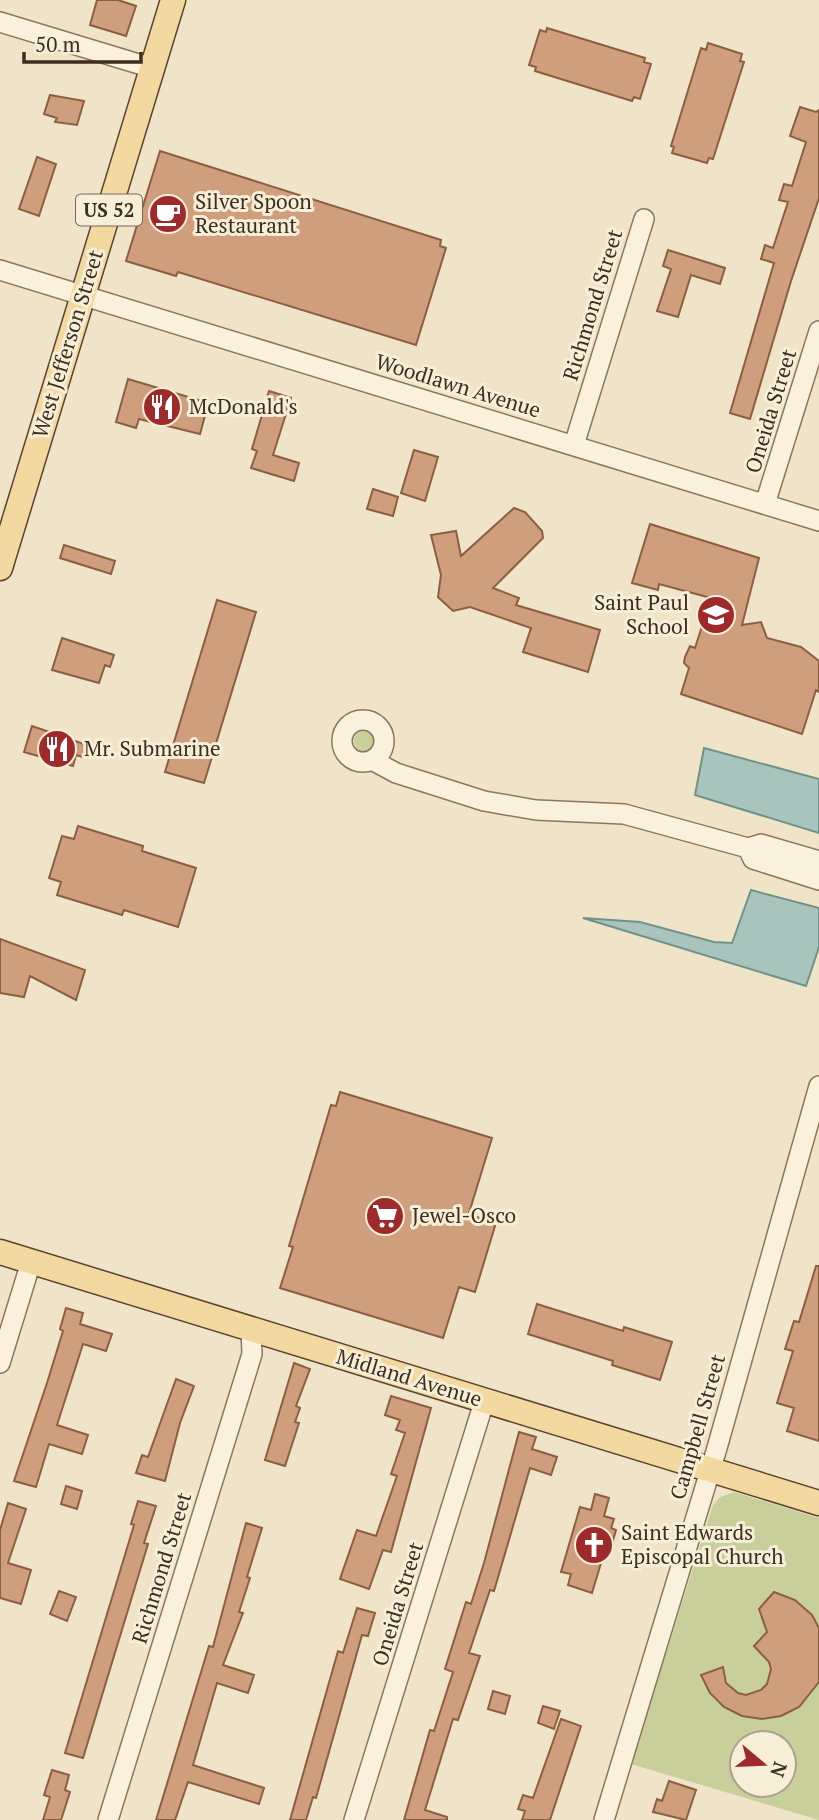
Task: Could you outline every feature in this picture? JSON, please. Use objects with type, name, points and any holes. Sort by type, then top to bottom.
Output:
[{"type":"main road","name":"West Jefferson Street","points":[[0,568],[173,0]]},
{"type":"main road","name":"Midland Avenue","points":[[0,1252],[819,1503]]},
{"type":"street","points":[[0,22],[152,68]]},
{"type":"street","name":"Richmond Street","points":[[574,445],[644,219]]},
{"type":"street","name":"Woodlawn Avenue","points":[[0,270],[819,521]]},
{"type":"street","name":"Oneida Street","points":[[765,505],[819,331]]},
{"type":"street","points":[[372,760],[396,773],[494,803],[536,810],[624,814],[748,848],[761,844],[819,861]]},
{"type":"street","points":[[748,848],[754,859],[819,880]]},
{"type":"street","name":"Campbell Street","points":[[604,1820],[710,1470],[819,1086]]},
{"type":"street","points":[[0,1363],[31,1262]]},
{"type":"street","name":"Richmond Street","points":[[108,1820],[252,1354],[251,1329]]},
{"type":"street","name":"Oneida Street","points":[[354,1820],[484,1402]]},
{"type":"green space","points":[[364,731],[371,734],[374,741],[371,748],[364,751],[357,748],[354,741],[357,734]]},
{"type":"green space","points":[[734,1492],[819,1518],[819,1820],[748,1799],[798,1799],[798,1729],[728,1729],[728,1793],[631,1764],[713,1505],[720,1497]]},
{"type":"water","points":[[704,748],[819,779],[819,833],[695,795]]},
{"type":"water","points":[[751,890],[819,908],[819,947],[806,986],[583,918],[640,922],[714,942],[732,943]]},
{"type":"building","points":[[97,0],[118,0],[136,6],[126,36],[90,25]]},
{"type":"building","points":[[547,28],[645,58],[644,62],[651,64],[640,99],[634,97],[632,101],[535,71],[536,67],[529,65],[540,30],[546,32]]},
{"type":"building","points":[[708,43],[742,54],[740,61],[744,62],[713,159],[709,158],[707,163],[672,153],[674,147],[671,146],[701,48],[706,50]]},
{"type":"building","points":[[50,95],[84,101],[77,125],[55,122],[57,118],[44,114]]},
{"type":"building","points":[[800,107],[816,112],[819,110],[819,198],[750,419],[730,413],[774,263],[761,259],[765,245],[773,248],[788,202],[779,200],[784,184],[792,186],[806,142],[790,136]]},
{"type":"building","points":[[160,151],[441,240],[440,246],[446,248],[416,345],[178,272],[176,276],[126,261]]},
{"type":"building","points":[[37,157],[56,164],[39,216],[19,209]]},
{"type":"building","points":[[668,250],[725,268],[720,284],[691,275],[678,317],[657,311],[671,269],[663,266]]},
{"type":"building","name":"McDonald's","points":[[128,379],[205,402],[202,411],[206,412],[200,434],[139,419],[136,428],[116,422]]},
{"type":"building","points":[[269,391],[291,398],[273,455],[299,463],[294,481],[251,468],[257,451],[252,449]]},
{"type":"building","points":[[414,450],[438,457],[425,501],[401,493]]},
{"type":"building","points":[[373,489],[398,497],[393,516],[367,509]]},
{"type":"building","points":[[514,508],[525,512],[542,531],[543,538],[493,588],[519,598],[516,605],[600,630],[588,672],[523,652],[531,628],[470,607],[453,611],[438,597],[441,575],[431,535],[456,531],[461,556]]},
{"type":"building","points":[[650,524],[759,558],[742,625],[761,622],[767,638],[801,647],[819,661],[819,692],[816,690],[802,734],[681,694],[689,668],[684,663],[685,657],[690,646],[695,648],[711,598],[659,584],[658,590],[632,583]]},
{"type":"building","points":[[64,545],[115,561],[111,574],[60,558]]},
{"type":"building","points":[[217,600],[256,612],[204,783],[165,772]]},
{"type":"building","points":[[62,638],[114,655],[110,667],[105,665],[99,683],[52,670]]},
{"type":"building","name":"Mr. Submarine","points":[[32,726],[90,746],[86,758],[76,755],[73,766],[24,752]]},
{"type":"building","points":[[78,826],[143,846],[142,851],[196,868],[178,927],[124,910],[122,915],[57,895],[61,882],[49,878],[62,836],[74,839]]},
{"type":"building","points":[[0,939],[85,970],[76,1000],[30,976],[24,997],[0,993]]},
{"type":"building","name":"Jewel-Osco","points":[[340,1092],[492,1138],[469,1213],[495,1226],[475,1292],[459,1287],[443,1338],[280,1288],[293,1247],[289,1246],[331,1105],[336,1106]]},
{"type":"building","points":[[816,1266],[819,1266],[819,1441],[787,1431],[794,1408],[777,1403],[793,1351],[785,1349],[794,1321],[799,1322]]},
{"type":"building","points":[[537,1304],[623,1331],[624,1327],[672,1342],[660,1380],[612,1365],[613,1361],[528,1334]]},
{"type":"building","points":[[66,1308],[83,1313],[80,1324],[112,1334],[106,1351],[83,1344],[57,1425],[88,1435],[82,1454],[49,1444],[36,1487],[14,1481],[63,1331],[60,1329]]},
{"type":"building","points":[[294,1363],[310,1369],[296,1406],[300,1408],[295,1422],[299,1423],[285,1466],[265,1460]]},
{"type":"building","points":[[176,1379],[194,1386],[180,1423],[165,1481],[136,1473],[142,1455],[148,1457]]},
{"type":"building","points":[[391,1396],[431,1408],[391,1552],[383,1550],[369,1589],[340,1579],[357,1530],[376,1536],[397,1476],[391,1474],[405,1433],[396,1430],[400,1420],[385,1415]]},
{"type":"building","points":[[519,1432],[536,1437],[532,1449],[557,1457],[551,1475],[530,1468],[494,1591],[490,1590],[469,1653],[480,1656],[458,1720],[453,1719],[425,1810],[447,1817],[447,1820],[404,1820],[430,1730],[434,1731],[453,1672],[445,1669],[466,1602],[471,1604],[484,1563]]},
{"type":"building","points":[[66,1486],[82,1491],[77,1509],[61,1504]]},
{"type":"building","name":"Saint Edwards Episcopal Church","points":[[595,1494],[609,1498],[604,1516],[614,1519],[611,1528],[616,1530],[609,1554],[604,1553],[592,1593],[568,1585],[571,1574],[561,1572],[580,1507],[591,1510]]},
{"type":"building","points":[[138,1501],[156,1506],[144,1543],[148,1544],[83,1758],[65,1753],[134,1525],[131,1524]]},
{"type":"building","points":[[8,1503],[26,1509],[8,1563],[31,1570],[21,1604],[0,1598],[0,1530]]},
{"type":"building","points":[[246,1523],[262,1528],[239,1612],[243,1613],[223,1665],[254,1675],[248,1693],[217,1683],[193,1765],[264,1788],[259,1804],[188,1782],[175,1820],[156,1820],[209,1646],[213,1647]]},
{"type":"building","points":[[59,1591],[76,1597],[67,1621],[50,1614]]},
{"type":"building","points":[[774,1592],[795,1600],[812,1615],[819,1628],[819,1682],[799,1707],[781,1716],[762,1719],[742,1716],[724,1707],[710,1693],[701,1675],[723,1667],[726,1683],[738,1693],[746,1695],[761,1690],[767,1684],[771,1669],[769,1662],[754,1646],[767,1632],[759,1609]]},
{"type":"building","points":[[357,1608],[375,1613],[368,1636],[362,1635],[316,1798],[313,1797],[306,1820],[290,1820],[338,1651],[343,1653]]},
{"type":"building","points":[[493,1691],[510,1696],[505,1714],[488,1709]]},
{"type":"building","points":[[543,1706],[560,1711],[554,1729],[538,1723]]},
{"type":"building","points":[[561,1719],[581,1726],[550,1820],[522,1820],[525,1811],[518,1809],[523,1795],[533,1798]]},
{"type":"building","points":[[52,1770],[69,1775],[65,1790],[70,1792],[61,1820],[43,1820],[50,1797],[44,1795]]},
{"type":"building","points":[[669,1781],[696,1790],[686,1820],[653,1812],[657,1799],[662,1801]]},
{"type":"place","name":"Silver Spoon Restaurant","points":[[168,214]]},
{"type":"place","name":"McDonald's","points":[[162,407]]},
{"type":"place","name":"Saint Paul School","points":[[716,615]]},
{"type":"place","name":"Mr. Submarine","points":[[57,749]]},
{"type":"place","name":"Jewel-Osco","points":[[385,1216]]},
{"type":"place","name":"Saint Edwards Episcopal Church","points":[[594,1545]]}]
